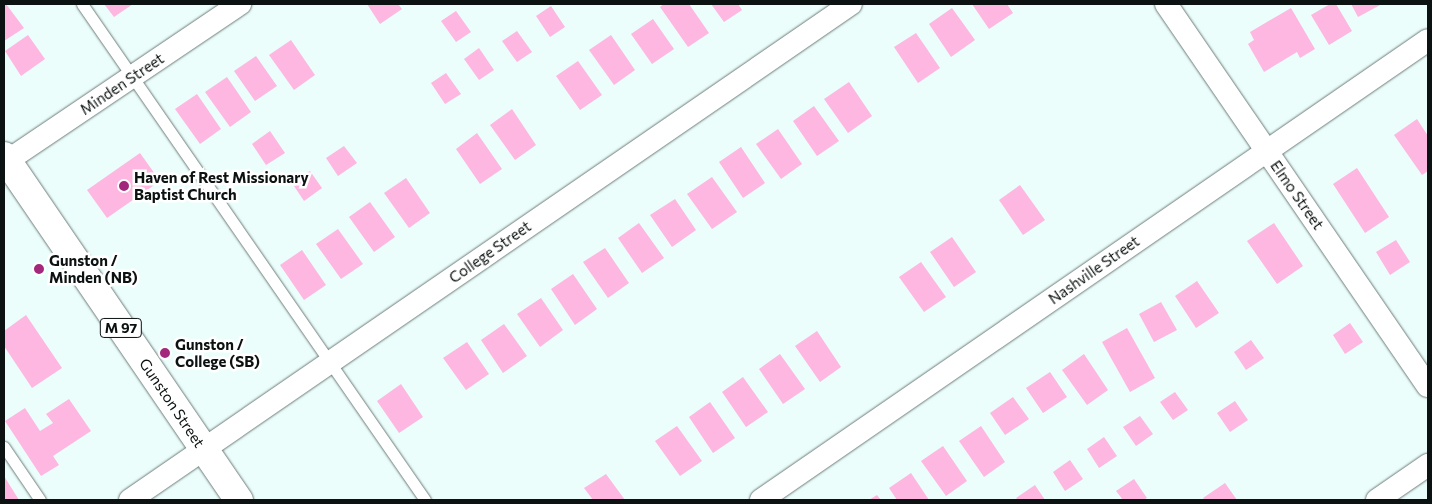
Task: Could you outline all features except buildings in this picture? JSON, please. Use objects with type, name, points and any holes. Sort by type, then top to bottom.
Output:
[{"type":"main road","name":"Gunston Street","points":[[5,160],[239,500]]},
{"type":"street","name":"Minden Street","points":[[5,160],[133,77],[240,4]]},
{"type":"street","name":"College Street","points":[[130,500],[851,4]]},
{"type":"street","name":"Elmo Street","points":[[1166,4],[1428,386]]},
{"type":"street","name":"Nashville Street","points":[[760,500],[1428,40]]},
{"type":"street","points":[[1377,500],[1428,464]]},
{"type":"lane","points":[[82,4],[425,500]]},
{"type":"lane","points":[[4,447],[40,500]]},
{"type":"place","name":"Haven of Rest Missionary Baptist Church","points":[[124,186]]},
{"type":"place","name":"Gunston / Minden (NB)","points":[[39,269]]},
{"type":"place","name":"Gunston / College (SB)","points":[[165,353]]}]
